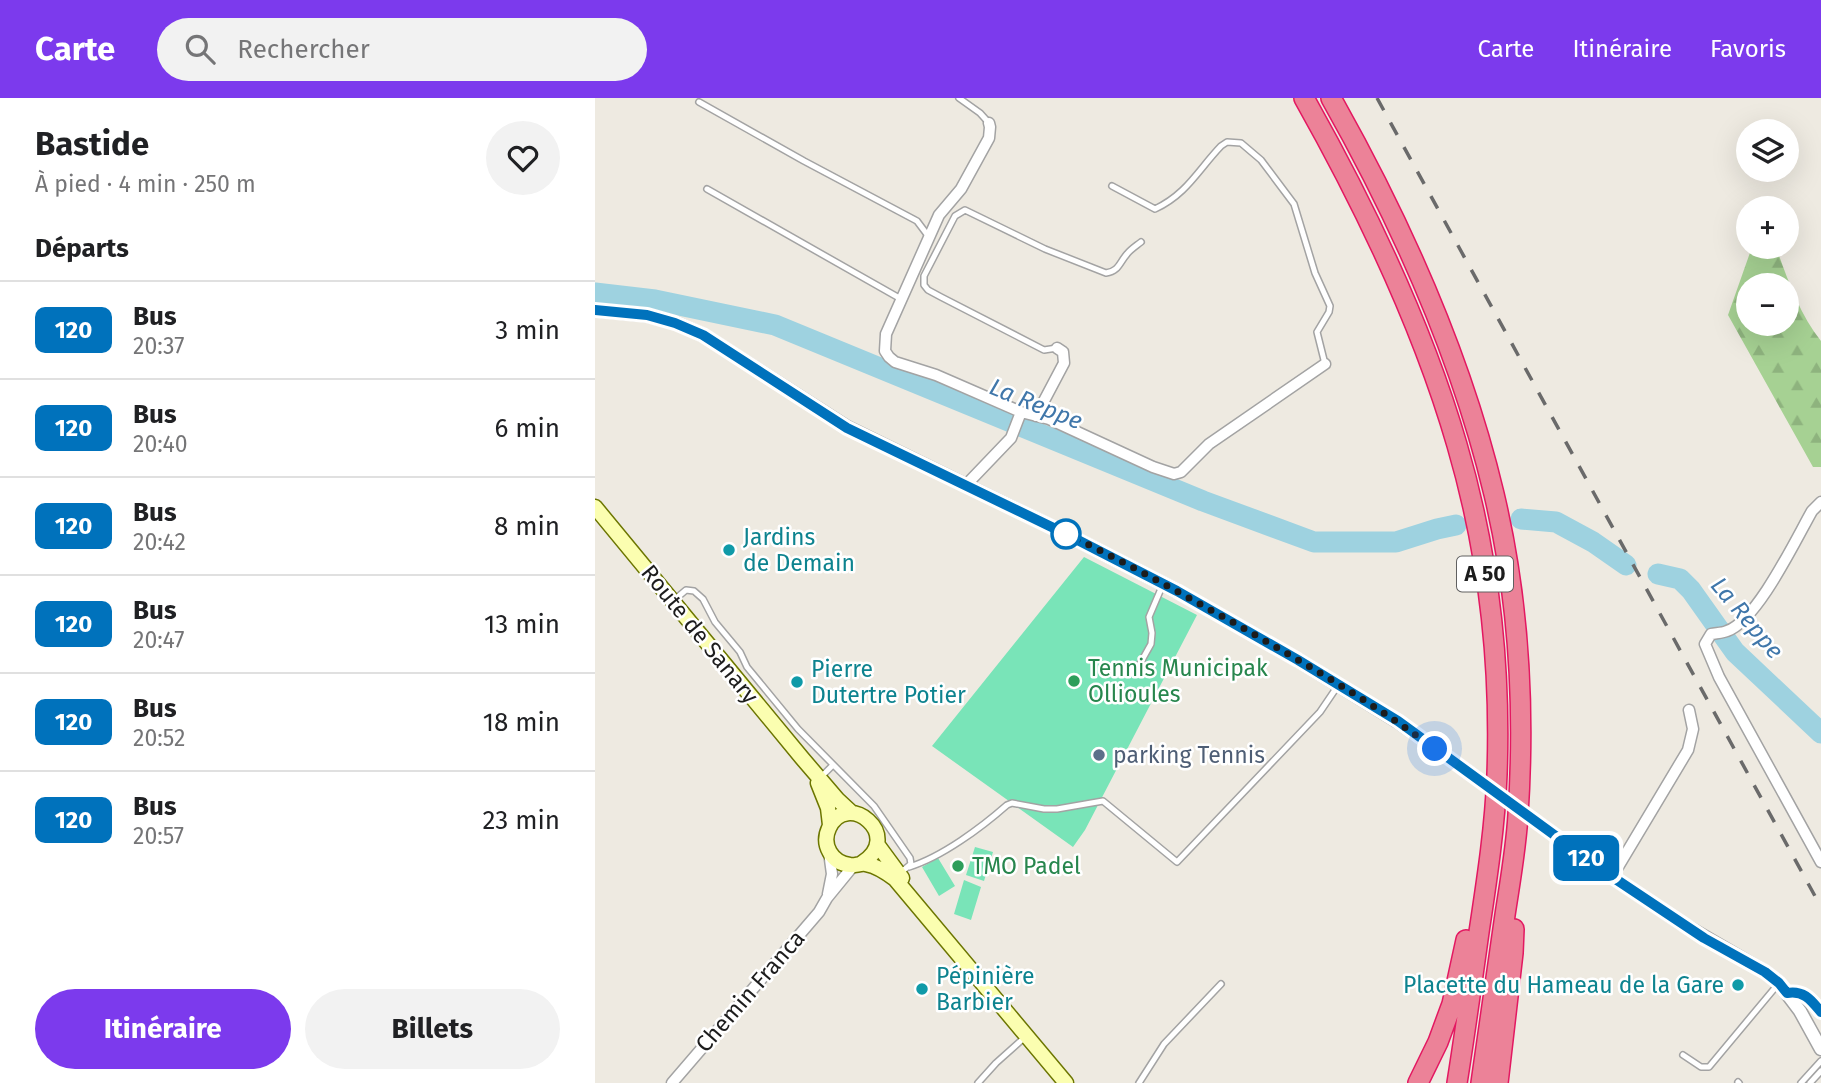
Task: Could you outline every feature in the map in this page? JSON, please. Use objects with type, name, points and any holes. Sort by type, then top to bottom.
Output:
[{"type":"highway","name":"A 50","points":[[1304,98],[1374,231],[1442,398],[1470,495],[1489,601],[1496,683],[1497,775],[1487,880],[1457,1083]]},
{"type":"highway","name":"A 50","points":[[1331,98],[1394,219],[1427,292],[1482,448],[1505,550],[1517,638],[1521,703],[1518,818],[1481,1083]]},
{"type":"highway","points":[[1498,1083],[1513,953],[1514,851]]},
{"type":"highway","points":[[1418,1083],[1446,1023],[1467,937],[1487,880]]},
{"type":"main road","name":"Route de Sanary","points":[[595,507],[838,800],[852,813],[869,820],[877,835],[877,844],[904,870],[956,940],[1073,1083]]},
{"type":"main road","name":"Route de Sanary","points":[[805,762],[824,797],[830,825],[826,842],[829,852]]},
{"type":"main road","points":[[830,825],[836,819],[852,813]]},
{"type":"main road","points":[[858,864],[874,852],[877,844]]},
{"type":"main road","points":[[829,852],[840,862],[879,868],[895,879],[1066,1083]]},
{"type":"street","points":[[989,123],[989,138],[961,189],[939,215],[886,334],[885,351],[895,362],[936,375],[1021,412],[1049,419],[1174,474],[1181,472],[1209,444],[1325,364]]},
{"type":"street","points":[[595,310],[647,315],[703,335],[847,428],[1163,584],[1274,646],[1398,721],[1478,779]]},
{"type":"street","points":[[1036,416],[1064,363],[1063,352],[1058,348]]},
{"type":"street","points":[[966,485],[1010,438],[1021,412]]},
{"type":"street","points":[[1821,502],[1812,511],[1748,617],[1729,631],[1711,634],[1705,644],[1719,677],[1821,862]]},
{"type":"street","points":[[1612,877],[1688,750],[1693,729],[1689,710]]},
{"type":"street","points":[[1538,823],[1646,904],[1765,972],[1783,988],[1821,1049]]},
{"type":"street","name":"Chemin Franca","points":[[827,898],[832,874],[829,852]]},
{"type":"street","name":"Chemin Franca","points":[[672,1083],[858,864]]},
{"type":"lane","points":[[959,98],[989,123]]},
{"type":"lane","points":[[699,102],[917,221],[929,237]]},
{"type":"lane","points":[[1112,186],[1155,209],[1167,204],[1190,185],[1221,146],[1227,142],[1241,143],[1261,160],[1294,204],[1315,273],[1330,306],[1317,332],[1325,364]]},
{"type":"lane","points":[[707,189],[901,299]]},
{"type":"lane","points":[[1058,348],[1044,350],[1028,343],[941,298],[924,285],[923,276],[955,216],[965,210],[1045,249],[1106,272],[1117,269],[1127,254],[1141,242]]},
{"type":"lane","points":[[1137,669],[1151,644],[1149,617],[1163,584]]},
{"type":"lane","points":[[673,601],[686,590],[694,591],[703,599],[715,622],[740,652],[747,667],[798,729],[873,806],[910,858],[911,864],[904,870]]},
{"type":"lane","points":[[904,870],[957,842],[1011,803],[1057,809],[1103,801],[1177,862],[1312,721],[1339,684]]},
{"type":"lane","points":[[820,778],[833,765]]},
{"type":"lane","points":[[1139,1083],[1164,1044],[1221,984]]},
{"type":"lane","points":[[1683,1055],[1701,1067],[1709,1068],[1783,988],[1806,995],[1821,1012]]},
{"type":"lane","points":[[978,1083],[1027,1035]]},
{"type":"lane","points":[[1801,1083],[1821,1061]]},
{"type":"lane","points":[[1810,1083],[1821,1072]]},
{"type":"green space","points":[[1748,259],[1781,259],[1786,273],[1743,273]]},
{"type":"green space","points":[[1736,292],[1736,329],[1728,315]]},
{"type":"green space","points":[[1799,306],[1821,341],[1821,467],[1813,467],[1740,336],[1799,336]]},
{"type":"green space","name":"Tennis Municipak Ollioules","points":[[1084,557],[1197,615],[1085,830],[1073,847],[932,746]]},
{"type":"green space","points":[[975,847],[993,852],[984,881],[966,875]]},
{"type":"green space","points":[[938,858],[955,886],[939,896],[922,867]]},
{"type":"green space","points":[[964,880],[981,887],[971,920],[954,914]]},
{"type":"waterway","name":"La Reppe","points":[[595,293],[655,300],[775,325],[1203,501],[1314,542],[1396,542],[1456,525]]},
{"type":"waterway","name":"La Reppe","points":[[1521,519],[1556,522],[1593,542],[1626,565]]},
{"type":"waterway","name":"La Reppe","points":[[1658,574],[1680,579],[1691,590],[1735,652],[1821,733]]},
{"type":"tunnel","points":[[1478,779],[1538,823]]},
{"type":"railway","points":[[1377,98],[1821,907]]},
{"type":"bus line","name":"120","points":[[595,310],[647,315],[703,335],[847,428],[984,493],[1177,591],[1298,660],[1398,721],[1605,872],[1704,938],[1765,972],[1787,993],[1801,992],[1806,995],[1821,1012]]},
{"type":"place","name":"Jardins de Demain","points":[[729,550]]},
{"type":"place","name":"Tennis Municipak Ollioules","points":[[1074,681]]},
{"type":"place","name":"Pierre Dutertre Potier","points":[[797,682]]},
{"type":"place","name":"parking Tennis","points":[[1099,755]]},
{"type":"place","name":"TMO Padel","points":[[958,866]]},
{"type":"place","name":"Placette du Hameau de la Gare","points":[[1738,985]]},
{"type":"place","name":"Pépinière Barbier","points":[[922,989]]},
{"type":"route","points":[[1066,534],[1177,591],[1298,660],[1398,721],[1435,749]]}]
